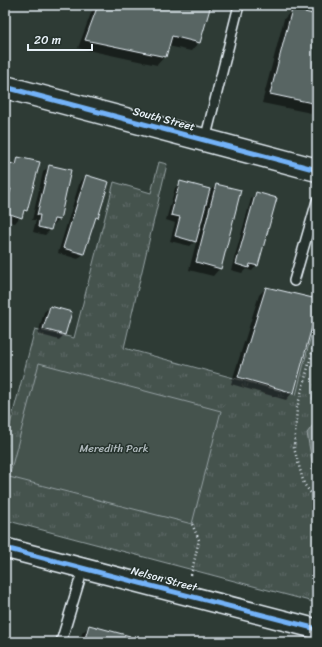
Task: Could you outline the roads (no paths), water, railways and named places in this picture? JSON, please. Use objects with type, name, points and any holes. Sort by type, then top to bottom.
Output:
[{"type":"street","name":"South Street","points":[[5,87],[317,170]]},
{"type":"street","name":"Nelson Street","points":[[5,548],[317,629]]},
{"type":"lane","points":[[205,140],[239,5]]},
{"type":"lane","points":[[294,281],[317,201]]},
{"type":"lane","points":[[61,642],[83,569]]},
{"type":"water","points":[[317,420],[317,479],[315,480],[307,433]]},
{"type":"park label","name":"Meredith Park","points":[[114,448]]}]
